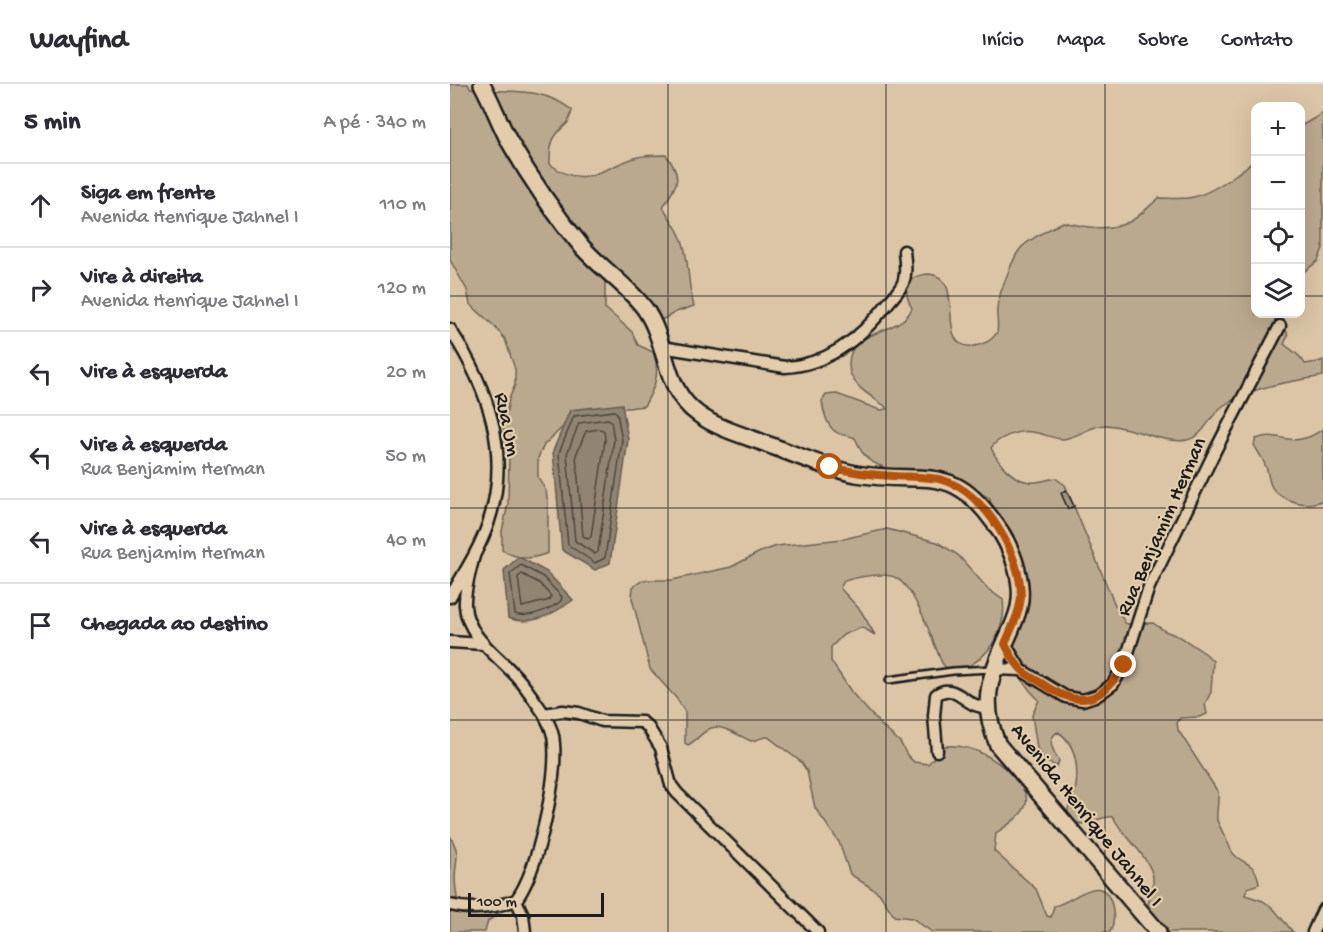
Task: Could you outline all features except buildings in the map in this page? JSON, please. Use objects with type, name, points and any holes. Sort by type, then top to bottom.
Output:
[{"type":"street","name":"Avenida Henrique Jahnel I","points":[[482,84],[509,140],[551,208],[584,249],[644,308],[656,328],[676,392],[699,415],[720,426],[830,467],[857,474],[936,479],[959,487],[974,497],[1004,536],[1019,578],[1021,596],[1019,609],[993,669],[988,689],[991,729],[998,745],[1158,932]]},
{"type":"street","points":[[662,347],[785,367],[803,366],[827,357],[872,324],[902,285],[906,269],[904,251]]},
{"type":"street","name":"Rua Benjamim Herman","points":[[1021,670],[1066,697],[1083,700],[1098,695],[1113,684],[1124,665],[1149,587],[1215,449],[1280,326]]},
{"type":"street","name":"Rua Um","points":[[450,328],[478,378],[491,415],[499,459],[493,506],[488,524],[474,556],[450,597]]},
{"type":"street","points":[[450,906],[471,909],[496,907],[516,900],[531,873],[553,783],[554,742],[551,728],[544,714],[519,679],[484,644],[468,620],[465,607],[466,591],[474,556]]},
{"type":"street","points":[[450,642],[484,644]]},
{"type":"street","points":[[1005,644],[1021,670]]},
{"type":"street","points":[[993,669],[1021,670]]},
{"type":"street","points":[[937,751],[934,708],[936,695],[952,690],[975,705],[988,709]]},
{"type":"street","points":[[544,714],[563,711],[579,713],[602,721],[638,722],[648,727],[661,748],[671,785],[677,793],[818,932]]},
{"type":"street","points":[[516,900],[523,915],[525,932]]},
{"type":"street","points":[[1313,932],[1323,910]]},
{"type":"lane","points":[[889,680],[953,670],[993,669]]},
{"type":"shaded area","points":[[450,84],[468,84],[470,88],[485,90],[535,93],[559,102],[572,110],[566,125],[556,135],[551,149],[550,164],[562,172],[573,176],[584,176],[638,157],[666,155],[677,175],[675,187],[663,207],[682,240],[694,306],[676,312],[658,322],[608,278],[605,281],[605,308],[632,332],[638,345],[653,352],[657,366],[656,380],[644,406],[593,408],[566,424],[544,445],[538,458],[538,477],[546,491],[548,504],[548,553],[535,557],[514,556],[502,550],[502,531],[508,504],[509,455],[503,442],[504,425],[509,399],[515,385],[515,369],[505,339],[470,304],[467,290],[450,260]]},
{"type":"shaded area","points":[[1323,113],[1323,248],[1318,261],[1305,271],[1305,156],[1305,124]]},
{"type":"shaded area","points":[[1251,163],[1251,318],[1274,318],[1280,322],[1288,336],[1284,344],[1305,364],[1323,360],[1323,376],[1258,389],[1234,399],[1218,410],[1198,435],[1187,440],[1158,438],[1126,428],[1106,425],[1063,439],[1032,432],[1015,433],[994,444],[991,448],[1002,465],[1023,481],[1033,482],[1055,478],[1065,485],[1115,605],[1125,623],[1153,623],[1182,638],[1213,661],[1211,692],[1205,704],[1207,714],[1180,718],[1177,722],[1178,730],[1218,792],[1217,820],[1231,850],[1234,855],[1251,866],[1257,876],[1259,884],[1247,888],[1245,895],[1263,901],[1273,908],[1293,932],[1158,932],[1148,909],[1153,875],[1143,856],[1113,817],[1082,824],[1074,822],[1069,817],[1068,808],[1075,791],[1077,775],[1073,750],[1069,743],[1058,732],[1052,738],[1052,746],[1059,761],[1057,766],[1046,762],[1037,748],[1032,715],[1039,700],[1025,684],[1018,670],[1015,645],[1019,604],[1016,587],[997,532],[990,498],[939,475],[889,470],[870,461],[855,438],[833,430],[824,413],[822,401],[826,395],[837,394],[880,410],[887,409],[862,389],[853,378],[849,365],[851,353],[857,344],[866,338],[897,324],[906,317],[912,308],[907,297],[907,289],[913,278],[929,274],[941,278],[947,287],[950,299],[955,337],[962,344],[981,345],[997,332],[997,309],[1002,288],[1017,254],[1029,241],[1063,222],[1096,228],[1121,225],[1137,217],[1159,198],[1196,196]]},
{"type":"shaded area","points":[[1323,429],[1323,500],[1304,504],[1284,498],[1271,485],[1265,464],[1254,445],[1256,439],[1269,436],[1293,440],[1310,437]]},
{"type":"shaded area","points":[[887,529],[937,542],[958,555],[988,589],[1003,600],[1004,612],[997,636],[991,647],[972,664],[949,671],[942,663],[922,614],[907,588],[891,576],[867,576],[844,581],[840,588],[861,611],[875,635],[862,627],[843,635],[831,647],[831,661],[852,693],[900,742],[914,762],[928,764],[945,746],[956,746],[978,751],[998,762],[1021,786],[1026,801],[1018,817],[996,833],[994,851],[1036,889],[1047,916],[1051,917],[1054,906],[1086,891],[1101,890],[1107,895],[1112,905],[1114,919],[1110,932],[932,932],[912,918],[894,916],[879,893],[850,874],[839,842],[815,808],[807,771],[801,762],[768,737],[751,741],[715,727],[688,745],[685,743],[685,712],[677,699],[650,669],[632,598],[633,587],[643,580],[672,580],[731,567],[777,546],[843,539]]},
{"type":"shaded area","points":[[450,836],[457,852],[455,877],[458,906],[476,906],[499,914],[488,921],[485,932],[450,932]]},
{"type":"water","points":[[622,404],[628,440],[610,563],[595,570],[562,550],[553,451],[570,410]]},
{"type":"water","points":[[519,557],[547,572],[573,600],[542,618],[525,621],[508,618],[504,570]]},
{"type":"route","points":[[830,467],[857,474],[927,477],[945,481],[974,497],[1004,536],[1019,578],[1021,596],[1019,609],[1005,644],[1021,670],[1066,697],[1083,700],[1098,695],[1113,684],[1124,665]]}]
